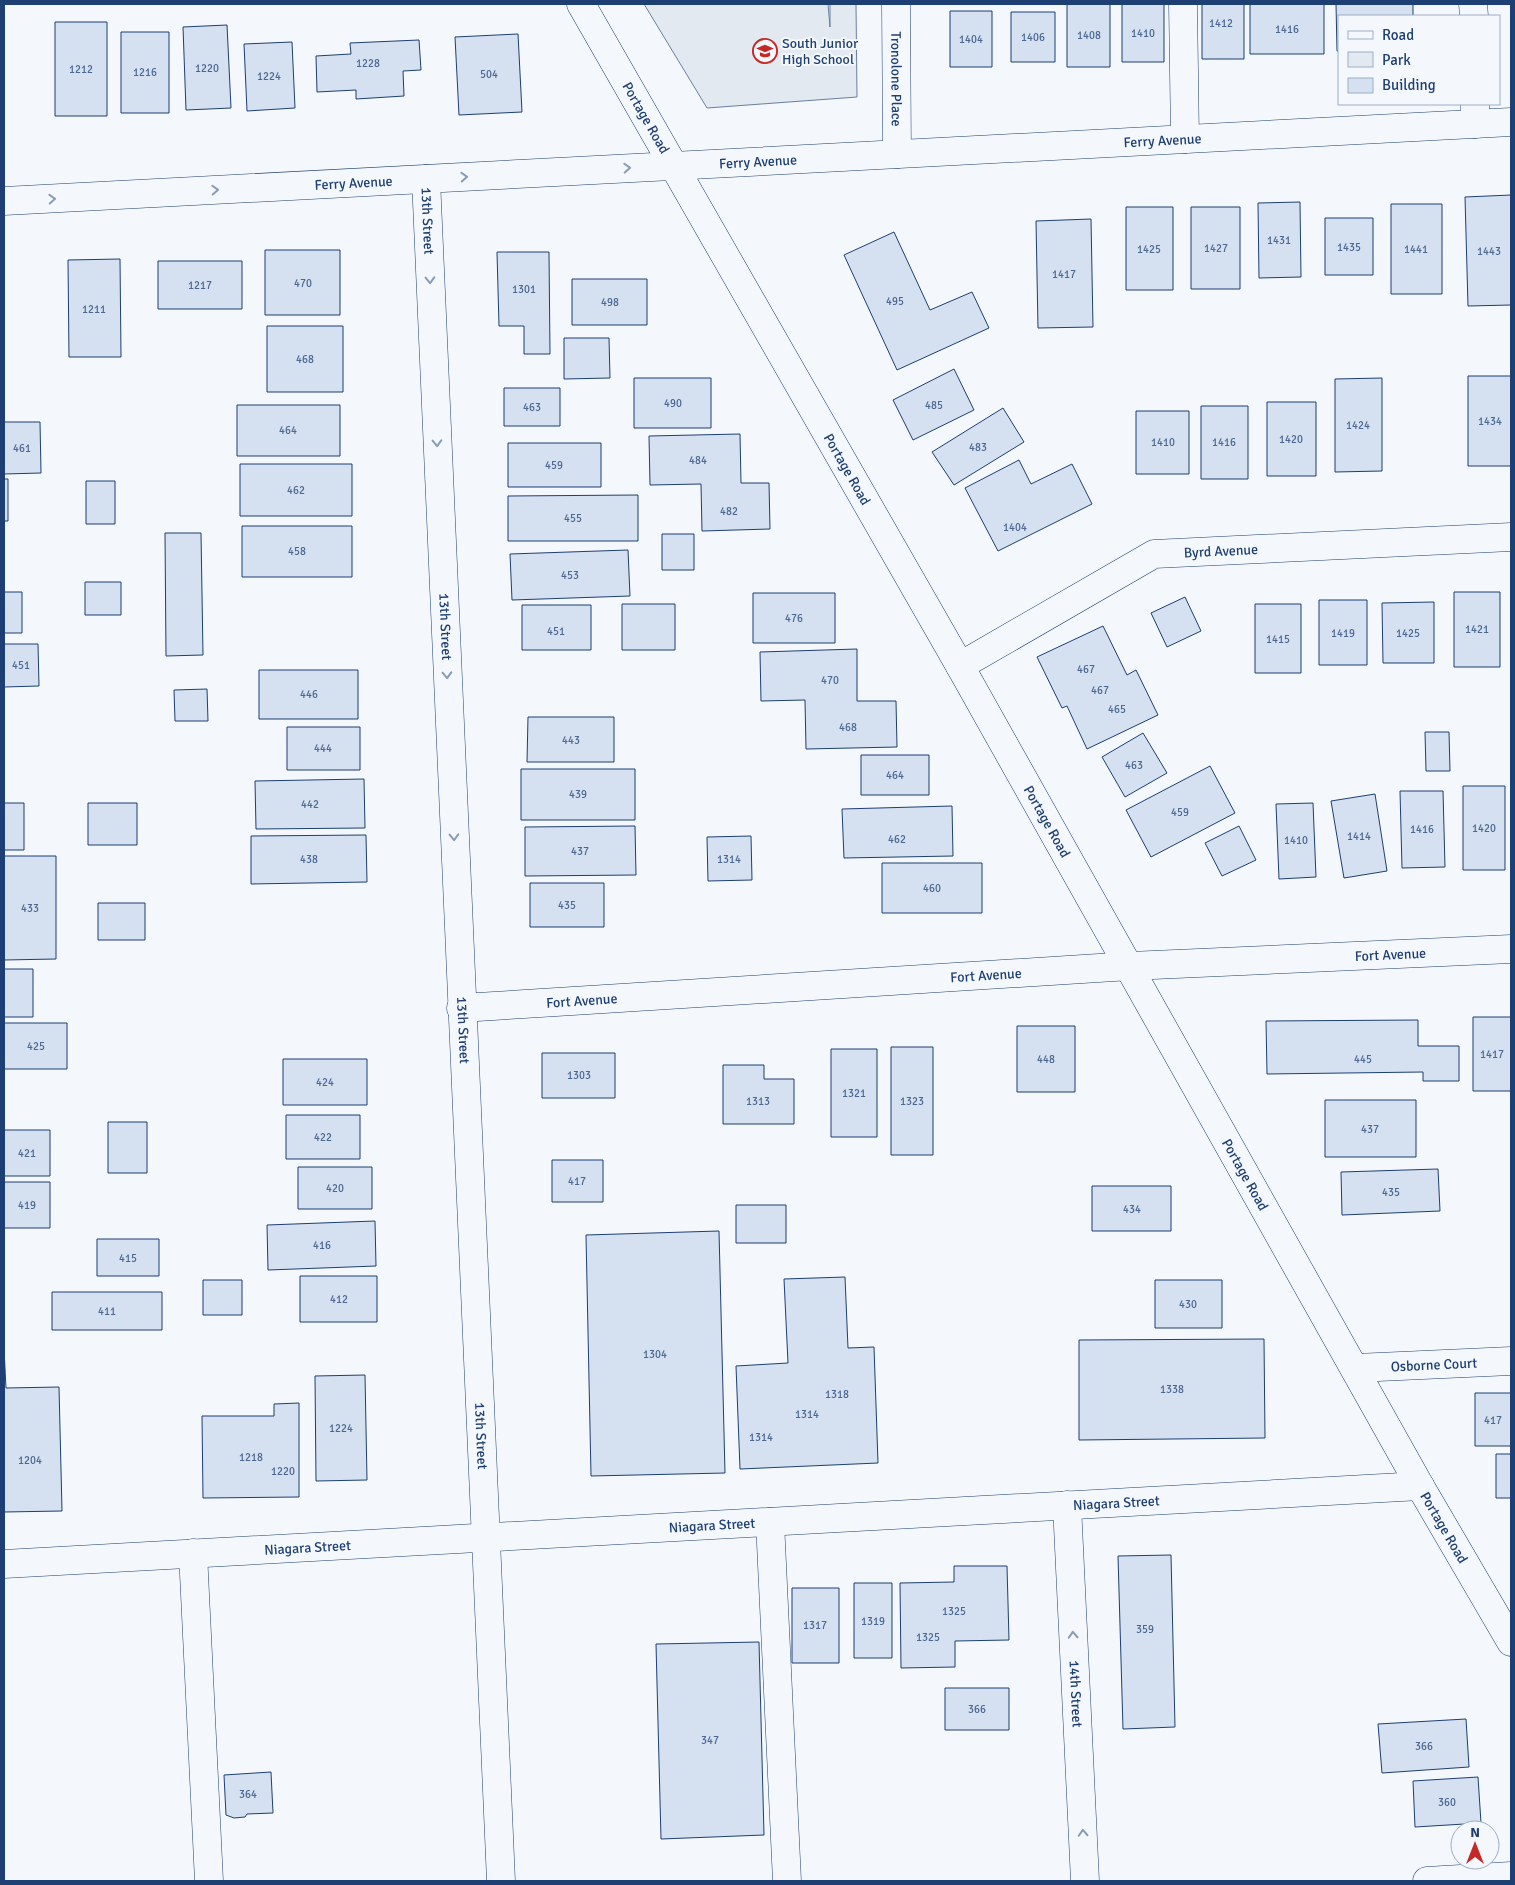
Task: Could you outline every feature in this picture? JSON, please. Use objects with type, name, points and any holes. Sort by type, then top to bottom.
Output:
[{"type":"street","name":"Portage Road","points":[[581,4],[672,166],[960,666],[1356,1368],[1420,1486],[1511,1642]]},
{"type":"street","name":"Tronolone Place","points":[[896,4],[898,154]]},
{"type":"street","points":[[1183,4],[1185,139]]},
{"type":"street","name":"Ferry Avenue","points":[[4,201],[1185,139],[1475,114],[1511,122]]},
{"type":"street","name":"13th Street","points":[[426,179],[484,1537],[501,1881]]},
{"type":"street","name":"Byrd Avenue","points":[[960,666],[1154,554],[1511,537]]},
{"type":"street","name":"Fort Avenue","points":[[462,1008],[1130,966],[1511,950]]},
{"type":"street","name":"Osborne Court","points":[[1356,1368],[1511,1361]]},
{"type":"street","name":"Niagara Street","points":[[4,1564],[1420,1486]]},
{"type":"street","name":"14th Street","points":[[1066,1505],[1085,1881]]},
{"type":"street","points":[[770,1522],[787,1881]]},
{"type":"street","points":[[193,1553],[209,1881]]},
{"type":"street","points":[[1428,1881],[1511,1876]]},
{"type":"green space","name":"South Junior High School","points":[[644,4],[828,4],[830,27],[830,4],[856,4],[857,97],[707,108]]},
{"type":"building","points":[[1067,4],[1110,4],[1110,67],[1067,67]]},
{"type":"building","points":[[1122,4],[1164,4],[1164,62],[1122,62]]},
{"type":"building","points":[[1202,4],[1244,4],[1244,59],[1202,59]]},
{"type":"building","points":[[1250,4],[1324,4],[1324,54],[1250,54]]},
{"type":"building","points":[[1336,4],[1413,4],[1413,15],[1338,15],[1337,51]]},
{"type":"building","points":[[950,11],[992,11],[992,67],[950,67]]},
{"type":"building","points":[[1011,12],[1055,12],[1055,62],[1011,62]]},
{"type":"building","points":[[55,22],[107,22],[107,116],[55,116]]},
{"type":"building","points":[[227,25],[231,108],[186,110],[183,27]]},
{"type":"building","points":[[121,32],[169,32],[169,113],[121,113]]},
{"type":"building","points":[[518,34],[522,112],[459,115],[455,37]]},
{"type":"building","points":[[419,40],[421,70],[403,71],[404,96],[356,99],[356,90],[317,92],[316,56],[351,54],[350,43]]},
{"type":"building","points":[[292,42],[295,108],[247,111],[244,44]]},
{"type":"building","points":[[1511,195],[1511,305],[1468,306],[1465,197]]},
{"type":"building","points":[[1300,202],[1301,277],[1259,278],[1258,203]]},
{"type":"building","points":[[1391,204],[1442,204],[1442,294],[1391,294]]},
{"type":"building","points":[[1126,207],[1173,207],[1173,290],[1126,290]]},
{"type":"building","points":[[1191,207],[1240,207],[1240,289],[1191,289]]},
{"type":"building","points":[[1325,218],[1373,218],[1373,275],[1325,275]]},
{"type":"building","points":[[1091,219],[1093,327],[1038,328],[1036,221]]},
{"type":"building","points":[[894,232],[930,310],[972,292],[989,328],[897,370],[844,255]]},
{"type":"building","points":[[265,250],[340,250],[340,315],[265,315]]},
{"type":"building","points":[[497,252],[549,252],[550,354],[524,354],[524,326],[499,326]]},
{"type":"building","points":[[120,259],[121,357],[69,357],[68,260]]},
{"type":"building","points":[[158,261],[242,261],[242,309],[158,309]]},
{"type":"building","points":[[572,279],[647,279],[647,325],[572,325]]},
{"type":"building","points":[[267,326],[343,326],[343,392],[267,392]]},
{"type":"building","points":[[564,338],[609,338],[610,378],[564,379]]},
{"type":"building","points":[[954,369],[974,410],[913,440],[893,400]]},
{"type":"building","points":[[1468,376],[1511,376],[1511,466],[1468,466]]},
{"type":"building","points":[[634,378],[711,378],[711,428],[634,428]]},
{"type":"building","points":[[1382,378],[1382,471],[1335,472],[1335,379]]},
{"type":"building","points":[[504,388],[560,388],[560,426],[504,426]]},
{"type":"building","points":[[1267,402],[1316,402],[1316,476],[1267,476]]},
{"type":"building","points":[[237,405],[340,405],[340,456],[237,456]]},
{"type":"building","points":[[1201,406],[1248,406],[1248,479],[1201,479]]},
{"type":"building","points":[[1003,408],[1024,442],[954,485],[932,452]]},
{"type":"building","points":[[1136,411],[1189,411],[1189,474],[1136,474]]},
{"type":"building","points":[[4,422],[40,422],[41,473],[4,474]]},
{"type":"building","points":[[740,434],[741,483],[769,483],[770,529],[702,531],[701,484],[650,485],[649,436]]},
{"type":"building","points":[[508,443],[601,443],[601,487],[508,487]]},
{"type":"building","points":[[1019,460],[1031,484],[1072,464],[1092,504],[998,551],[965,488]]},
{"type":"building","points":[[240,464],[352,464],[352,516],[240,516]]},
{"type":"building","points":[[4,479],[8,479],[8,521],[4,521]]},
{"type":"building","points":[[86,481],[115,481],[115,524],[86,524]]},
{"type":"building","points":[[638,495],[638,541],[508,541],[508,496]]},
{"type":"building","points":[[242,526],[352,526],[352,577],[242,577]]},
{"type":"building","points":[[165,533],[201,533],[203,655],[166,656]]},
{"type":"building","points":[[662,534],[694,534],[694,570],[662,570]]},
{"type":"building","points":[[628,550],[630,596],[512,600],[510,554]]},
{"type":"building","points":[[85,582],[121,582],[121,615],[85,615]]},
{"type":"building","points":[[4,592],[22,592],[22,633],[4,633]]},
{"type":"building","points":[[1454,592],[1500,592],[1500,667],[1454,667]]},
{"type":"building","points":[[753,593],[835,593],[835,643],[753,643]]},
{"type":"building","points":[[1185,597],[1201,631],[1167,647],[1151,613]]},
{"type":"building","points":[[1319,600],[1367,600],[1367,665],[1319,665]]},
{"type":"building","points":[[1434,602],[1434,663],[1383,663],[1382,603]]},
{"type":"building","points":[[622,604],[675,604],[675,650],[622,650]]},
{"type":"building","points":[[1255,604],[1301,604],[1301,673],[1255,673]]},
{"type":"building","points":[[522,605],[591,605],[591,650],[522,650]]},
{"type":"building","points":[[1103,626],[1127,675],[1136,670],[1158,715],[1087,749],[1067,706],[1062,708],[1037,657]]},
{"type":"building","points":[[4,644],[38,644],[39,686],[4,687]]},
{"type":"building","points":[[857,649],[857,701],[896,701],[897,747],[806,749],[805,700],[761,701],[760,652]]},
{"type":"building","points":[[259,670],[358,670],[358,719],[259,719]]},
{"type":"building","points":[[207,689],[208,721],[175,721],[174,690]]},
{"type":"building","points":[[528,717],[614,717],[614,762],[527,762]]},
{"type":"building","points":[[287,727],[360,727],[360,770],[287,770]]},
{"type":"building","points":[[1425,732],[1449,732],[1450,771],[1426,771]]},
{"type":"building","points":[[1143,733],[1167,773],[1125,797],[1102,757]]},
{"type":"building","points":[[861,755],[929,755],[929,795],[861,795]]},
{"type":"building","points":[[1210,766],[1235,813],[1151,857],[1126,810]]},
{"type":"building","points":[[521,769],[635,769],[635,820],[521,820]]},
{"type":"building","points":[[364,779],[365,828],[256,829],[255,781]]},
{"type":"building","points":[[1463,786],[1505,786],[1505,870],[1463,870]]},
{"type":"building","points":[[1400,791],[1443,791],[1445,867],[1402,868]]},
{"type":"building","points":[[1375,794],[1387,871],[1344,878],[1331,801]]},
{"type":"building","points":[[4,803],[24,803],[24,850],[4,850]]},
{"type":"building","points":[[88,803],[137,803],[137,845],[88,845]]},
{"type":"building","points":[[1313,803],[1316,877],[1279,879],[1276,804]]},
{"type":"building","points":[[952,806],[953,856],[844,858],[842,809]]},
{"type":"building","points":[[635,826],[636,875],[525,876],[525,827]]},
{"type":"building","points":[[1239,826],[1256,860],[1222,876],[1205,843]]},
{"type":"building","points":[[366,835],[367,882],[251,884],[251,836]]},
{"type":"building","points":[[751,836],[752,880],[708,881],[707,837]]},
{"type":"building","points":[[4,856],[56,856],[56,959],[4,960]]},
{"type":"building","points":[[882,863],[982,863],[982,913],[882,913]]},
{"type":"building","points":[[530,883],[604,883],[604,927],[530,927]]},
{"type":"building","points":[[98,903],[145,903],[145,940],[98,940]]},
{"type":"building","points":[[4,969],[33,969],[33,1017],[4,1017]]},
{"type":"building","points":[[1473,1017],[1511,1017],[1511,1091],[1473,1091]]},
{"type":"building","points":[[1418,1020],[1418,1046],[1459,1046],[1459,1081],[1423,1081],[1423,1072],[1267,1074],[1266,1021]]},
{"type":"building","points":[[4,1023],[67,1023],[67,1069],[4,1069]]},
{"type":"building","points":[[1017,1026],[1075,1026],[1075,1092],[1017,1092]]},
{"type":"building","points":[[891,1047],[933,1047],[933,1155],[891,1155]]},
{"type":"building","points":[[831,1049],[877,1049],[877,1137],[831,1137]]},
{"type":"building","points":[[542,1053],[615,1053],[615,1098],[542,1098]]},
{"type":"building","points":[[283,1059],[367,1059],[367,1105],[283,1105]]},
{"type":"building","points":[[723,1065],[764,1065],[764,1079],[794,1079],[794,1124],[723,1124]]},
{"type":"building","points":[[1325,1100],[1416,1100],[1416,1157],[1325,1157]]},
{"type":"building","points":[[286,1115],[360,1115],[360,1159],[286,1159]]},
{"type":"building","points":[[108,1122],[147,1122],[147,1173],[108,1173]]},
{"type":"building","points":[[4,1130],[50,1130],[50,1176],[4,1176]]},
{"type":"building","points":[[552,1160],[603,1160],[603,1202],[552,1202]]},
{"type":"building","points":[[298,1167],[372,1167],[372,1209],[298,1209]]},
{"type":"building","points":[[1438,1169],[1440,1211],[1342,1215],[1341,1172]]},
{"type":"building","points":[[4,1182],[50,1182],[50,1228],[4,1228]]},
{"type":"building","points":[[1092,1186],[1171,1186],[1171,1231],[1092,1231]]},
{"type":"building","points":[[736,1205],[786,1205],[786,1243],[736,1243]]},
{"type":"building","points":[[375,1221],[376,1266],[268,1270],[267,1225]]},
{"type":"building","points":[[719,1231],[725,1473],[591,1476],[586,1235]]},
{"type":"building","points":[[97,1239],[159,1239],[159,1276],[97,1276]]},
{"type":"building","points":[[300,1276],[377,1276],[377,1322],[300,1322]]},
{"type":"building","points":[[845,1277],[848,1348],[874,1347],[878,1463],[740,1469],[736,1366],[788,1363],[784,1279]]},
{"type":"building","points":[[203,1280],[242,1280],[242,1315],[203,1315]]},
{"type":"building","points":[[1155,1280],[1222,1280],[1222,1328],[1155,1328]]},
{"type":"building","points":[[52,1292],[162,1292],[162,1330],[52,1330]]},
{"type":"building","points":[[1264,1339],[1265,1438],[1079,1440],[1079,1340]]},
{"type":"building","points":[[4,1349],[6,1388],[59,1387],[62,1511],[4,1512]]},
{"type":"building","points":[[365,1375],[367,1480],[316,1481],[315,1376]]},
{"type":"building","points":[[1475,1393],[1511,1393],[1511,1446],[1475,1446]]},
{"type":"building","points":[[299,1403],[299,1497],[203,1498],[202,1416],[274,1416],[274,1404]]},
{"type":"building","points":[[1496,1454],[1511,1454],[1511,1498],[1496,1498]]},
{"type":"building","points":[[1171,1555],[1175,1727],[1123,1729],[1118,1556]]},
{"type":"building","points":[[954,1566],[1007,1566],[1009,1640],[955,1641],[955,1667],[901,1668],[900,1583],[954,1582]]},
{"type":"building","points":[[854,1583],[892,1583],[892,1658],[854,1658]]},
{"type":"building","points":[[792,1588],[839,1588],[839,1663],[792,1663]]},
{"type":"building","points":[[759,1642],[764,1835],[661,1839],[656,1644]]},
{"type":"building","points":[[945,1688],[1009,1688],[1009,1730],[945,1730]]},
{"type":"building","points":[[1466,1719],[1469,1767],[1382,1773],[1378,1724]]},
{"type":"building","points":[[271,1772],[273,1813],[247,1814],[245,1817],[234,1818],[226,1815],[224,1775]]},
{"type":"building","points":[[1478,1777],[1481,1820],[1450,1820],[1450,1825],[1415,1827],[1413,1781]]},
{"type":"place","name":"South Junior High School","points":[[765,51]]}]
